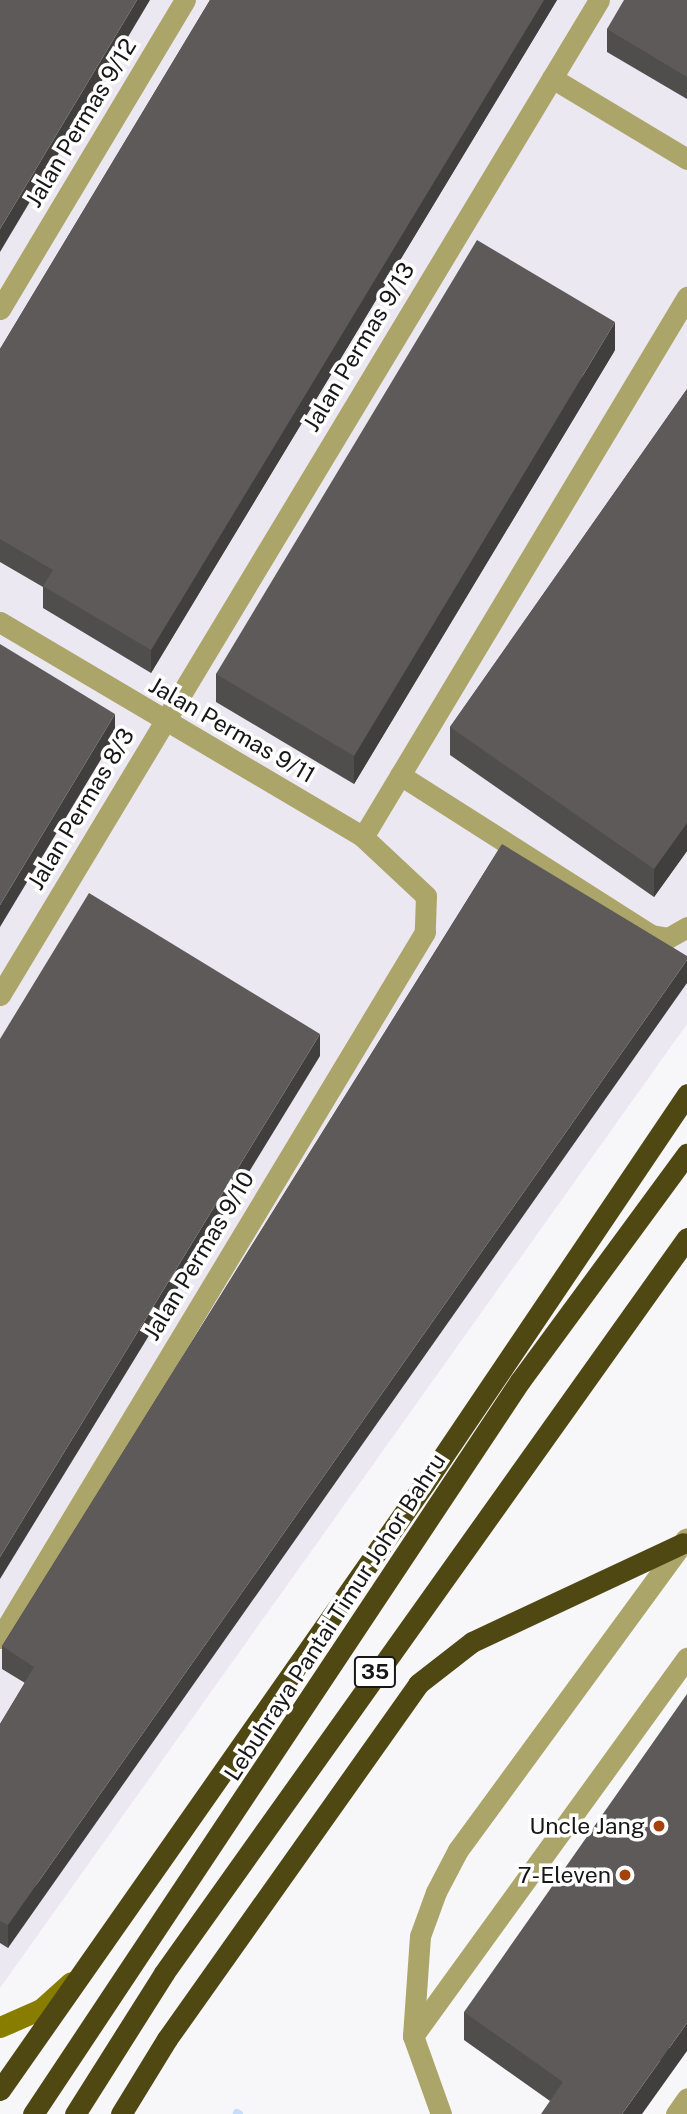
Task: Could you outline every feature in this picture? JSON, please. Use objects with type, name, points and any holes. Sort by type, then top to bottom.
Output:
[{"type":"highway","points":[[0,2090],[643,1165],[687,1094]]},
{"type":"highway","points":[[643,1165],[687,1119]]},
{"type":"highway","name":"Lebuhraya Pantai Timur Johor Bahru","points":[[33,2114],[520,1381],[687,1154]]},
{"type":"highway","name":"35","points":[[75,2114],[172,1962],[687,1238]]},
{"type":"highway","points":[[121,2114],[167,2039],[418,1684],[472,1642],[685,1540]]},
{"type":"street","name":"Jalan Permas 9/12","points":[[0,309],[185,0]]},
{"type":"street","name":"Jalan Permas 9/13","points":[[164,721],[599,0]]},
{"type":"street","points":[[552,78],[687,159]]},
{"type":"street","points":[[363,837],[687,297]]},
{"type":"street","name":"Jalan Permas 9/11","points":[[0,622],[363,837],[426,896]]},
{"type":"street","name":"Jalan Permas 8/3","points":[[0,995],[164,721]]},
{"type":"street","points":[[400,775],[651,935],[668,938],[687,926]]},
{"type":"street","name":"Jalan Permas 9/10","points":[[0,1638],[425,932],[426,896]]},
{"type":"street","points":[[441,2114],[413,2036],[420,1936],[458,1850],[685,1540]]},
{"type":"street","points":[[413,2036],[687,1658]]},
{"type":"street","points":[[0,2027],[41,2009],[78,1977]]},
{"type":"street","points":[[676,2114],[687,2098]]},
{"type":"shaded area","points":[[0,0],[687,0],[687,1024],[0,1988]]},
{"type":"building","points":[[0,0],[137,0],[0,229]]},
{"type":"building","points":[[210,0],[544,0],[151,650],[43,586],[53,570],[0,539],[0,349]]},
{"type":"building","points":[[624,0],[687,0],[687,77],[607,29]]},
{"type":"building","points":[[477,240],[615,322],[354,756],[216,674]]},
{"type":"building","points":[[687,389],[687,823],[654,869],[450,727]]},
{"type":"building","points":[[0,644],[115,714],[0,905]]},
{"type":"building","points":[[502,844],[687,956],[687,960],[8,1925],[0,1921],[0,1724],[34,1667],[2,1646]]},
{"type":"building","points":[[89,893],[320,1034],[0,1557],[0,1039]]},
{"type":"building","points":[[687,1694],[687,2023],[622,2114],[541,2114],[563,2082],[464,2012]]},
{"type":"place","name":"Uncle Jang","points":[[659,1826]]},
{"type":"place","name":"7-Eleven","points":[[625,1875]]}]
